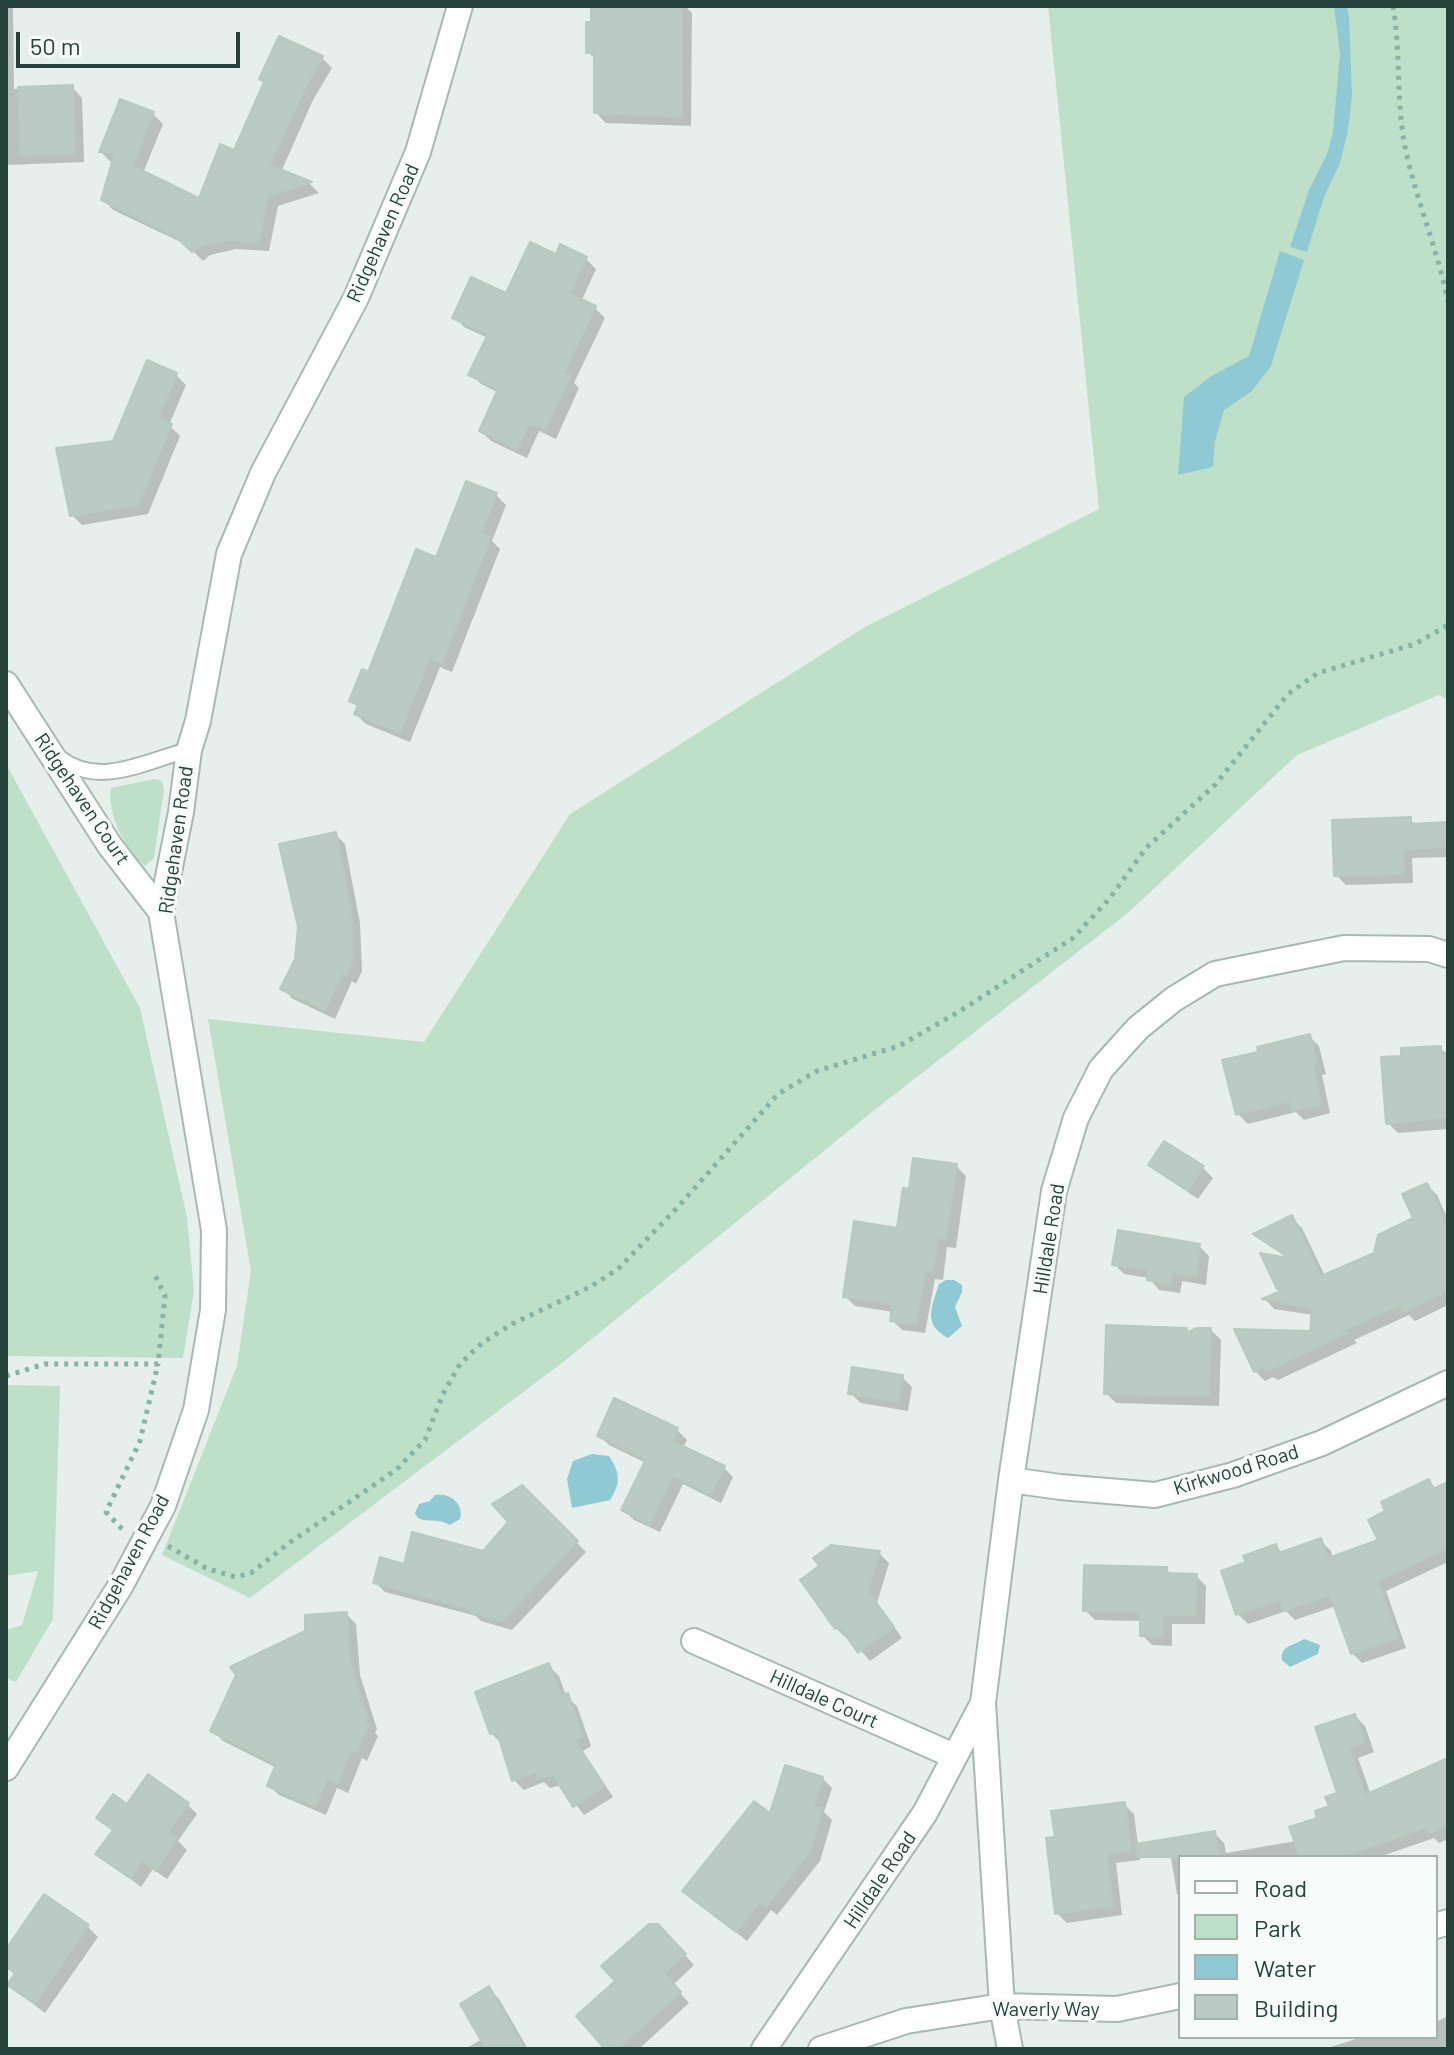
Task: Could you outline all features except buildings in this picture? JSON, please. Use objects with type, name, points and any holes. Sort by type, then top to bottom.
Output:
[{"type":"street","name":"Ridgehaven Road","points":[[6,1768],[121,1585],[163,1506],[196,1410],[213,1310],[214,1230],[161,912],[181,812],[189,750],[198,721],[229,554],[263,473],[356,298],[418,152],[460,6]]},
{"type":"street","name":"Ridgehaven Court","points":[[6,684],[110,846],[161,912]]},
{"type":"street","name":"Hilldale Road","points":[[1010,2049],[1002,2006],[983,1703],[1011,1480],[1054,1191],[1076,1118],[1101,1069],[1138,1028],[1174,999],[1215,974],[1344,948],[1429,949],[1448,955]]},
{"type":"street","name":"Kirkwood Road","points":[[1011,1480],[1155,1495],[1233,1475],[1322,1443],[1448,1383]]},
{"type":"street","name":"Hilldale Court","points":[[694,1641],[954,1756]]},
{"type":"street","name":"Hilldale Road","points":[[764,2049],[925,1813],[983,1703]]},
{"type":"street","name":"Waverly Way","points":[[821,2049],[906,2021],[1002,2006],[1117,2009],[1178,1996]]},
{"type":"lane","points":[[47,748],[71,767],[103,773],[124,770],[189,750]]},
{"type":"path","points":[[1393,6],[1398,33],[1405,145],[1448,302]]},
{"type":"path","points":[[154,1273],[165,1296],[158,1364],[140,1441],[106,1512],[123,1530],[148,1534],[206,1568],[235,1577],[251,1573],[289,1543],[396,1470],[425,1440],[443,1394],[460,1364],[482,1343],[512,1324],[590,1287],[618,1269],[778,1094],[817,1071],[899,1046],[960,1011],[1073,938],[1110,898],[1146,848],[1215,785],[1288,694],[1318,673],[1415,644],[1448,625]]},
{"type":"path","points":[[6,1376],[45,1364],[158,1364]]},
{"type":"green space","points":[[1048,6],[1448,6],[1448,700],[1439,695],[1297,755],[1129,912],[877,1108],[567,1359],[250,1598],[162,1555],[237,1366],[251,1271],[208,1019],[424,1042],[570,814],[865,627],[1099,509]]},
{"type":"green space","points":[[6,764],[140,1008],[187,1217],[194,1291],[183,1358],[6,1356]]},
{"type":"green space","points":[[154,779],[162,781],[164,790],[154,858],[145,866],[130,850],[114,820],[111,788]]},
{"type":"green space","points":[[6,1385],[60,1386],[53,1619],[16,1682],[6,1678],[6,1630],[22,1625],[38,1571],[6,1576]]},
{"type":"water","points":[[1334,6],[1347,6],[1352,95],[1340,163],[1324,197],[1307,252],[1290,247],[1333,132],[1340,54]]},
{"type":"water","points":[[1280,251],[1304,260],[1271,366],[1252,391],[1224,410],[1215,441],[1213,467],[1178,475],[1184,397],[1213,375],[1249,356]]},
{"type":"water","points":[[946,1280],[962,1285],[955,1307],[962,1326],[948,1338],[935,1327],[931,1314],[939,1284]]},
{"type":"water","points":[[592,1454],[609,1456],[617,1472],[616,1488],[610,1500],[572,1508],[567,1479],[573,1461]]},
{"type":"water","points":[[435,1495],[449,1496],[456,1501],[460,1519],[450,1525],[417,1517],[415,1513],[419,1504],[430,1501]]},
{"type":"water","points":[[1304,1639],[1320,1645],[1318,1654],[1290,1667],[1282,1660],[1283,1651]]}]
